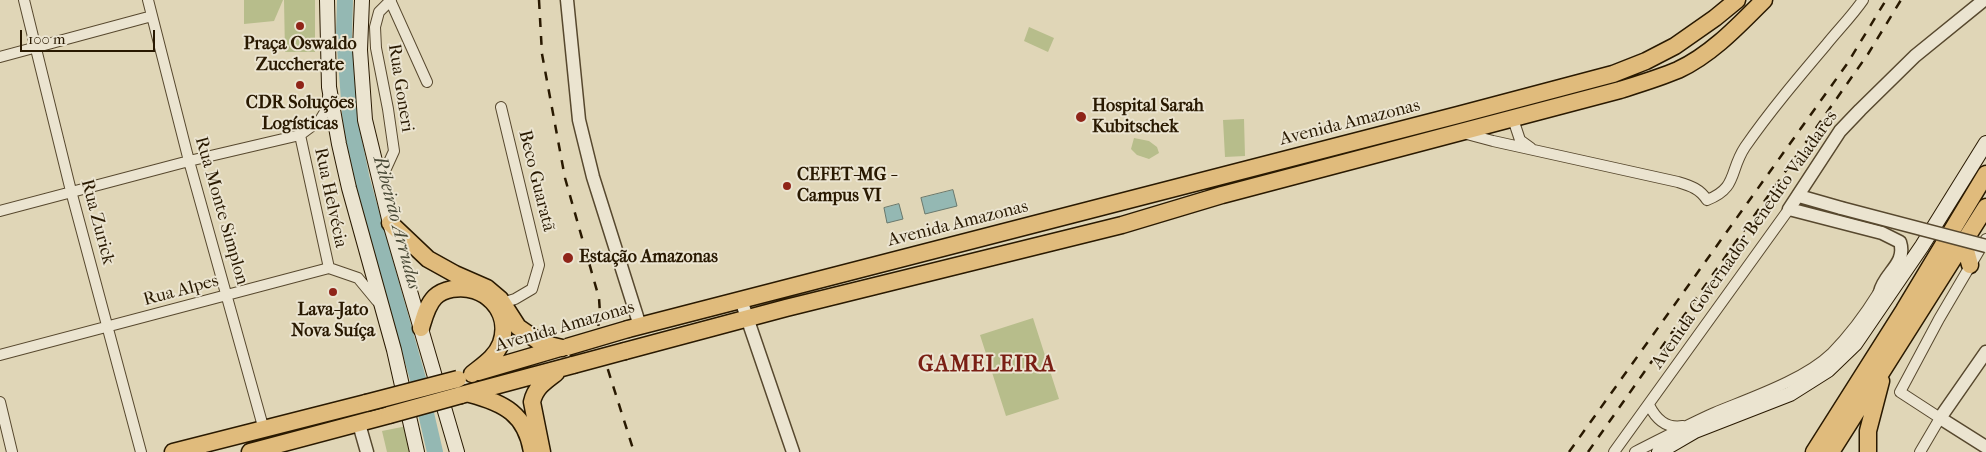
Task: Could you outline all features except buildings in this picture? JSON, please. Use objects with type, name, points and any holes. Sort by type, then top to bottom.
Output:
[{"type":"main road","points":[[328,0],[327,46],[329,87],[349,188],[384,311],[417,452]]},
{"type":"main road","points":[[362,0],[360,50],[365,120],[379,184],[457,452]]},
{"type":"main road","name":"Avenida Amazonas","points":[[173,452],[366,403],[634,328],[1458,116],[1613,74],[1646,61],[1675,46],[1716,18],[1737,0]]},
{"type":"main road","name":"Avenida Amazonas","points":[[250,452],[270,450],[464,394],[748,318],[1122,225],[1222,194],[1620,90],[1679,69],[1716,45],[1764,0]]},
{"type":"main road","points":[[1659,452],[1695,431],[1790,394],[1828,370],[1855,344],[1922,246],[1986,143]]},
{"type":"main road","points":[[1814,452],[1904,310],[1986,174]]},
{"type":"main road","points":[[1831,452],[1986,207]]},
{"type":"main road","points":[[390,223],[428,259],[455,274],[487,288],[502,303],[518,327],[541,342],[565,347]]},
{"type":"main road","points":[[1967,239],[1986,226]]},
{"type":"main road","points":[[1967,239],[1970,265]]},
{"type":"main road","points":[[420,328],[428,306],[436,295],[449,290],[465,287],[481,293],[492,301],[501,315],[504,330],[500,344],[494,355],[465,376]]},
{"type":"main road","points":[[627,351],[640,336],[634,328]]},
{"type":"main road","points":[[542,452],[532,402],[534,394],[540,386],[568,366]]},
{"type":"main road","points":[[1868,452],[1868,431],[1885,366]]},
{"type":"main road","points":[[464,394],[494,400],[513,413],[522,424],[529,438],[532,452]]},
{"type":"street","name":"Rua Zurick","points":[[24,0],[71,191],[142,452]]},
{"type":"street","name":"Rua Monte Simplon","points":[[148,0],[189,161],[264,430]]},
{"type":"street","points":[[390,0],[427,82]]},
{"type":"street","name":"Rua Goneri","points":[[379,184],[394,152],[376,48],[375,27],[379,12],[390,0]]},
{"type":"street","points":[[567,0],[579,120],[634,328]]},
{"type":"street","points":[[1458,116],[1463,132],[1493,141],[1678,182],[1692,186],[1702,193],[1707,200],[1719,196],[1725,190],[1730,183],[1740,154],[1765,118],[1863,0]]},
{"type":"street","name":"Avenida Governador Benedito Valadares","points":[[1614,452],[1799,196],[1840,131],[1915,56],[1984,0]]},
{"type":"street","points":[[0,57],[152,16]]},
{"type":"street","points":[[0,210],[189,161],[300,135],[320,120],[326,110],[329,87]]},
{"type":"street","name":"Beco Guaratã","points":[[501,108],[536,245],[539,265],[532,289],[502,303]]},
{"type":"street","points":[[1513,119],[1520,140],[1534,150]]},
{"type":"street","name":"Rua Helvécia","points":[[300,135],[329,268]]},
{"type":"street","points":[[1799,196],[1986,246]]},
{"type":"street","points":[[1635,452],[1689,425],[1783,384],[1805,372],[1832,353],[1867,310],[1899,261],[1903,249],[1900,242],[1882,233],[1789,209]]},
{"type":"street","points":[[1986,239],[1900,392],[1986,447]]},
{"type":"street","points":[[329,268],[358,278],[384,311]]},
{"type":"street","name":"Rua Alpes","points":[[0,355],[108,328],[329,268]]},
{"type":"street","points":[[1879,308],[1880,291]]},
{"type":"street","points":[[742,300],[793,452]]},
{"type":"street","points":[[1920,452],[1940,418],[1986,352]]},
{"type":"street","points":[[0,402],[12,452]]},
{"type":"street","points":[[1649,405],[1654,416],[1664,424],[1676,427],[1689,425]]},
{"type":"street","points":[[1713,414],[1738,415]]},
{"type":"street","points":[[359,424],[367,452]]},
{"type":"green space","name":"Praça Oswaldo Zuccherate","points":[[244,0],[283,0],[274,21],[244,24]]},
{"type":"green space","name":"Praça Oswaldo Zuccherate","points":[[284,0],[315,0],[315,52],[285,52]]},
{"type":"green space","points":[[1029,27],[1054,38],[1048,52],[1024,41]]},
{"type":"green space","points":[[1244,119],[1245,156],[1225,157],[1223,120]]},
{"type":"green space","points":[[1134,138],[1149,141],[1157,147],[1159,153],[1149,159],[1137,155],[1131,149]]},
{"type":"green space","points":[[1033,318],[1059,399],[1006,416],[980,335]]},
{"type":"green space","points":[[407,426],[412,452],[387,452],[382,431]]},
{"type":"water","points":[[953,190],[957,206],[925,214],[921,198]]},
{"type":"water","points":[[899,204],[903,219],[887,223],[884,208]]},
{"type":"waterway","name":"Ribeirão Arrudas","points":[[345,0],[344,35],[351,126],[362,180],[418,379],[435,452]]},
{"type":"railway","points":[[539,0],[542,54],[565,178],[599,298],[600,313],[597,335],[634,452]]},
{"type":"railway","points":[[1569,452],[1847,64],[1886,0]]},
{"type":"railway","points":[[1588,452],[1868,54],[1901,0]]},
{"type":"place","name":"Praça Oswaldo Zuccherate","points":[[300,26]]},
{"type":"place","name":"CDR Soluções Logísticas","points":[[300,85]]},
{"type":"place","name":"Hospital Sarah Kubitschek","points":[[1081,117]]},
{"type":"place","name":"CEFET-MG - Campus VI","points":[[787,186]]},
{"type":"place","name":"Estação Amazonas","points":[[568,258]]},
{"type":"place","name":"Lava-Jato Nova Suíça","points":[[333,292]]},
{"type":"district","name":"GAMELEIRA","points":[[987,366]]}]
